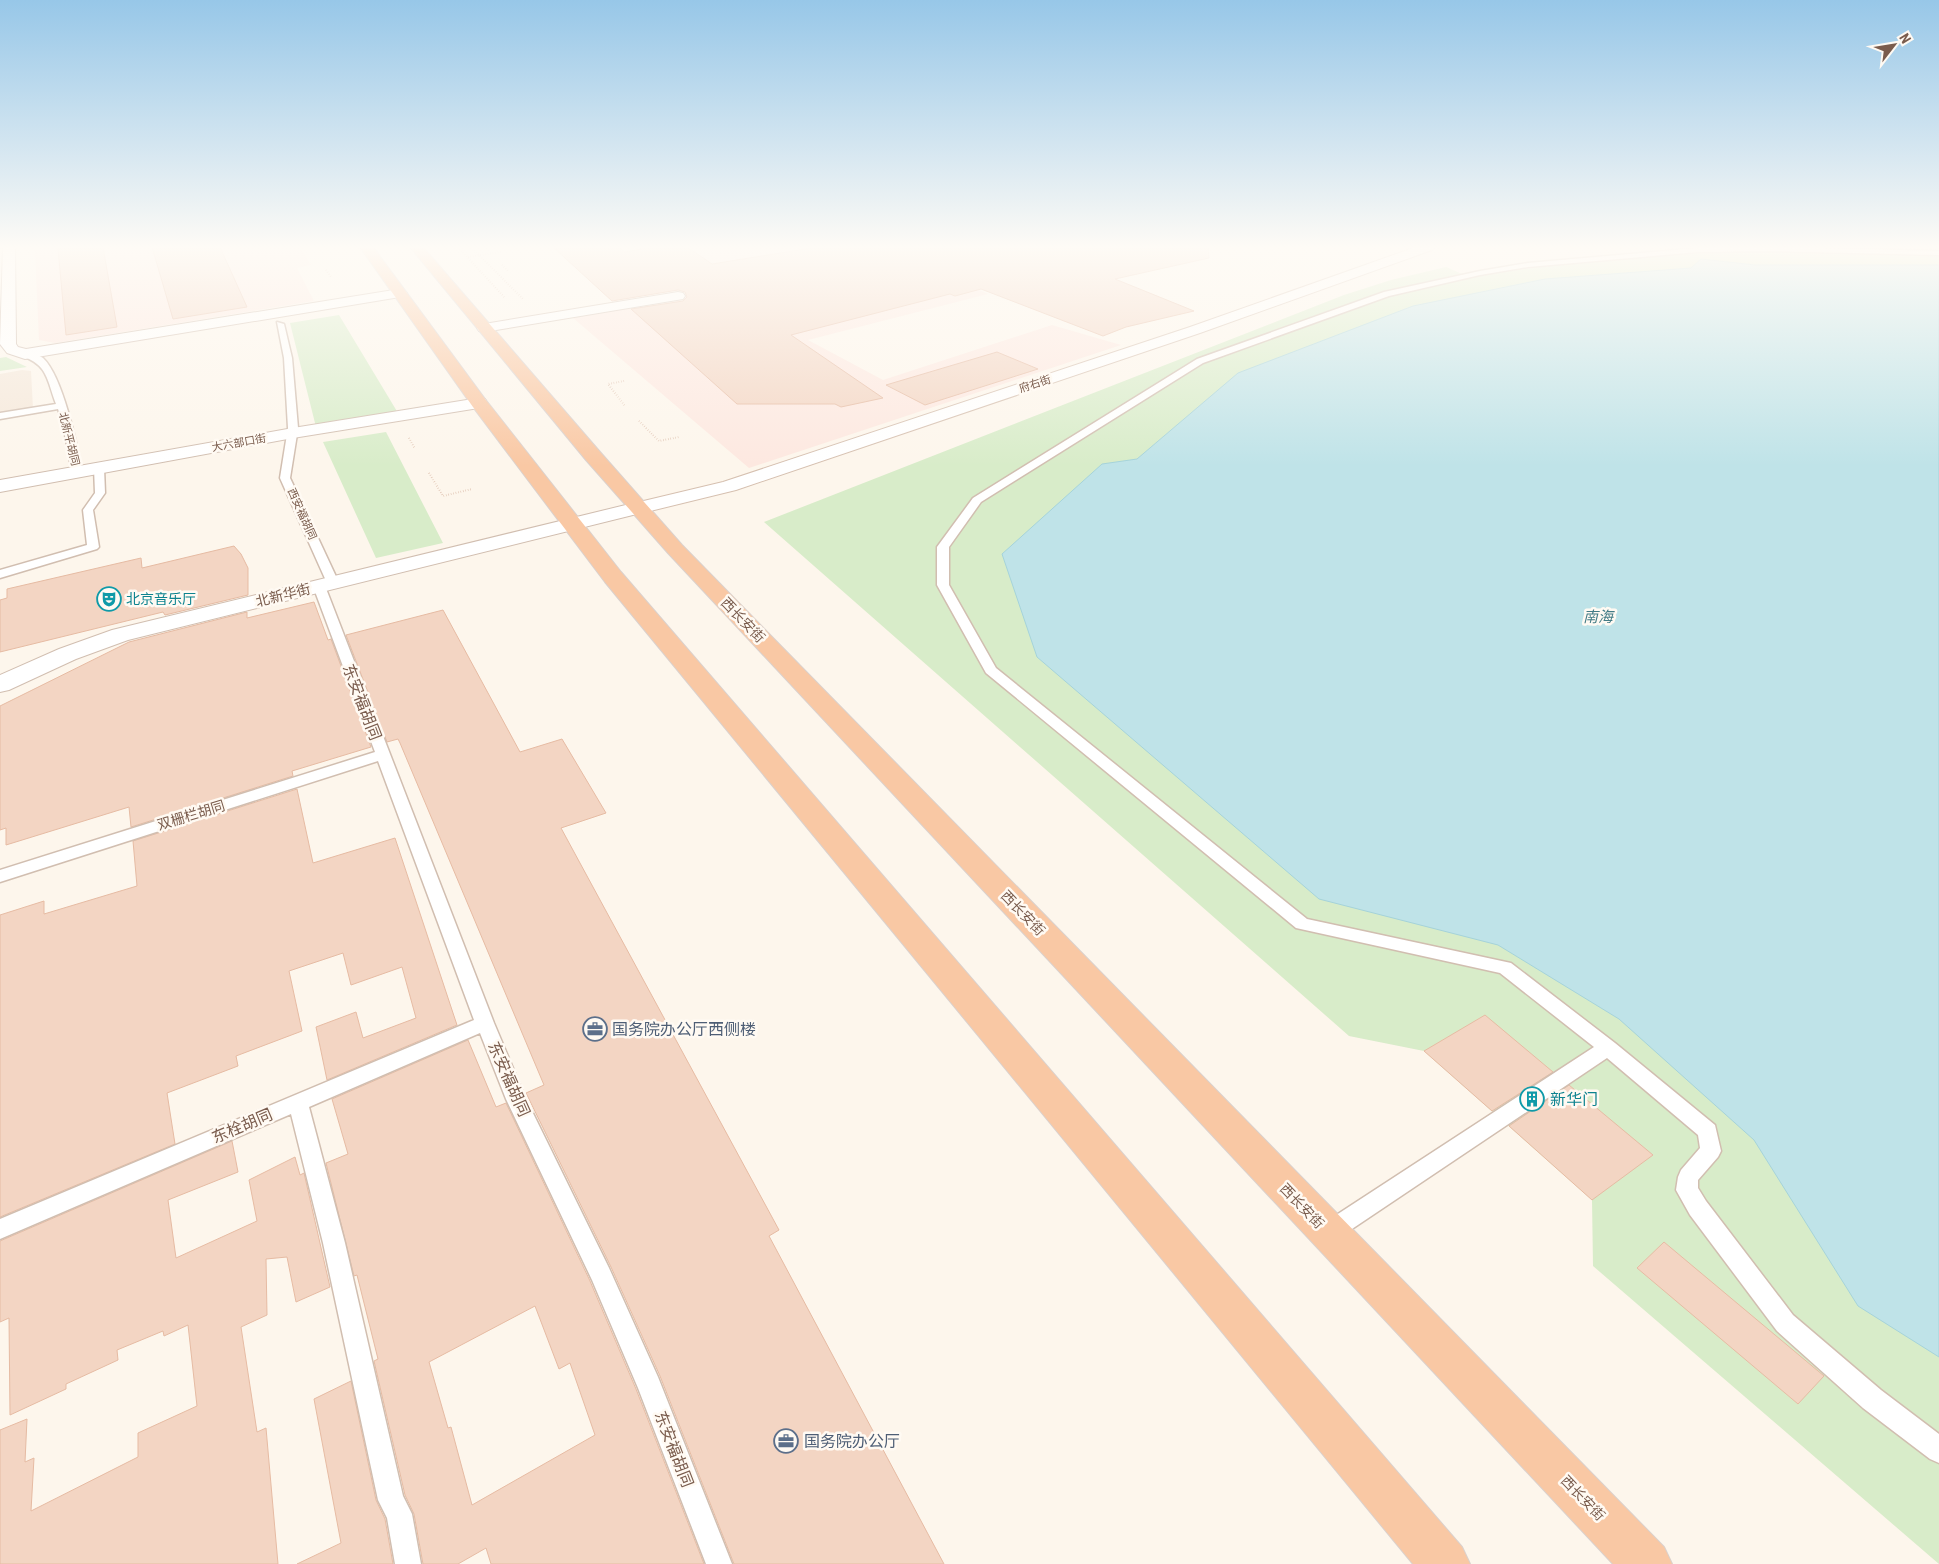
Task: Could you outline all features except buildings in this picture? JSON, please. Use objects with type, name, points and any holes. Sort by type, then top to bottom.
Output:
[{"type":"highway","points":[[419,320],[479,403],[626,593],[1445,1564]]},
{"type":"highway","name":"西长安街","points":[[477,320],[638,508],[695,570],[1646,1564]]},
{"type":"street","name":"北新平胡同","points":[[8,320],[8,344],[12,350],[25,354]]},
{"type":"street","points":[[25,354],[234,320]]},
{"type":"street","points":[[484,328],[530,320]]},
{"type":"street","name":"府右街","points":[[572,525],[729,486],[1223,320]]},
{"type":"street","name":"大六部口街","points":[[0,486],[479,403]]},
{"type":"street","name":"北新华街","points":[[0,685],[55,658],[109,638],[572,525]]},
{"type":"lane","points":[[1314,320],[1200,361],[977,500],[943,547],[943,585],[991,670],[1302,924],[1505,968],[1608,1048],[1708,1131],[1711,1151],[1688,1177],[1687,1190],[1698,1208],[1785,1323],[1872,1399],[1939,1450]]},
{"type":"lane","name":"西安福胡同","points":[[280,324],[288,358],[293,434],[285,478],[326,585]]},
{"type":"lane","name":"北新平胡同","points":[[25,354],[39,359],[47,369],[68,424],[77,472]]},
{"type":"lane","name":"北新平胡同","points":[[0,416],[61,406]]},
{"type":"lane","points":[[0,574],[93,547],[88,510],[100,493],[99,468]]},
{"type":"lane","name":"东安福胡同","points":[[326,585],[382,755],[485,1023],[516,1099],[601,1275],[642,1369],[719,1564]]},
{"type":"lane","name":"双栅栏胡同","points":[[0,876],[382,755]]},
{"type":"lane","name":"东栓胡同","points":[[0,1229],[485,1023]]},
{"type":"lane","points":[[1328,1233],[1608,1048]]},
{"type":"lane","points":[[298,1103],[334,1243],[391,1500],[399,1514],[408,1564]]},
{"type":"path","points":[[624,381],[608,384],[625,406]]},
{"type":"path","points":[[639,421],[659,441],[679,437]]},
{"type":"path","points":[[408,438],[415,450]]},
{"type":"path","points":[[429,473],[443,496],[472,489]]},
{"type":"shaded area","points":[[38,320],[197,320],[55,343],[39,340]]},
{"type":"shaded area","points":[[575,320],[886,320],[808,340],[883,380],[1052,325],[1121,345],[749,468]]},
{"type":"shaded area","points":[[22,370],[31,371],[33,409],[0,415],[0,374]]},
{"type":"green space","points":[[308,320],[342,320],[398,413],[316,427],[290,323]]},
{"type":"green space","name":"南海","points":[[1280,320],[1939,320],[1939,1564],[1593,1266],[1592,1200],[1424,1051],[1349,1036],[764,522]]},
{"type":"green space","points":[[6,357],[27,367],[0,371],[0,358]]},
{"type":"green space","points":[[386,432],[443,543],[376,558],[323,442]]},
{"type":"water","name":"南海","points":[[1376,320],[1939,320],[1939,1357],[1858,1306],[1754,1140],[1619,1019],[1498,945],[1319,899],[1037,657],[1002,554],[1102,464],[1137,459],[1238,373]]},
{"type":"place","name":"北京音乐厅","points":[[109,599]]},
{"type":"place","name":"国务院办公厅西侧楼","points":[[595,1029]]},
{"type":"place","name":"新华门","points":[[1532,1099]]},
{"type":"place","name":"国务院办公厅","points":[[786,1441]]}]
